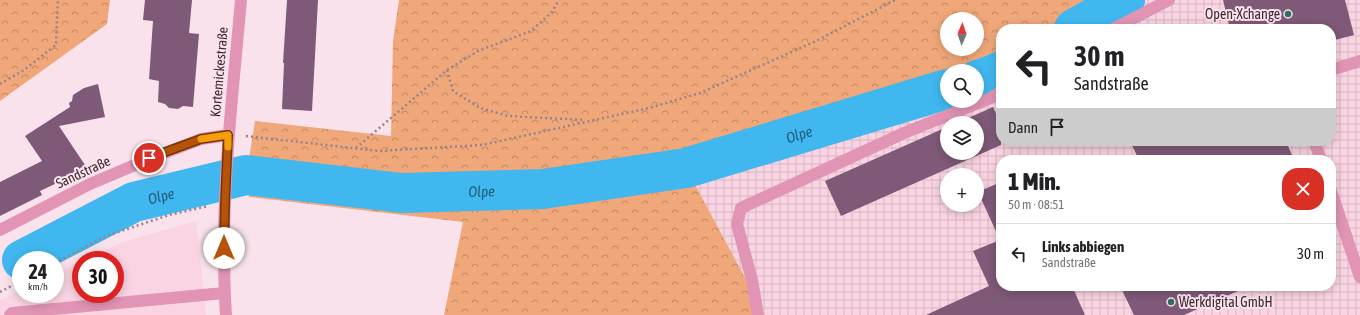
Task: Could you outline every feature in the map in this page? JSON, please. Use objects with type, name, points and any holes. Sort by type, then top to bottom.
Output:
[{"type":"street","name":"Kortemickestraße","points":[[226,315],[224,293],[225,203],[228,135],[241,0]]},
{"type":"street","points":[[1123,24],[1169,0]]},
{"type":"street","points":[[1336,68],[1360,61]]},
{"type":"street","points":[[758,315],[752,280],[737,224],[742,208],[904,133],[996,95]]},
{"type":"street","name":"Sandstraße","points":[[0,230],[90,184],[149,158],[201,139],[228,135]]},
{"type":"street","points":[[1336,206],[1360,277]]},
{"type":"street","points":[[10,315],[12,313],[224,293]]},
{"type":"path","points":[[0,84],[24,70],[56,45],[58,0]]},
{"type":"path","points":[[356,149],[447,70],[478,51],[531,31],[552,12],[559,0]]},
{"type":"path","points":[[228,135],[269,138],[379,151],[482,145],[649,108],[700,94],[816,41],[895,0]]},
{"type":"path","points":[[447,70],[453,91],[480,108],[508,116],[590,120]]},
{"type":"path","points":[[64,258],[106,236],[169,215],[225,203]]},
{"type":"path","points":[[0,292],[12,286]]},
{"type":"shaded area","points":[[1143,0],[1360,0],[1360,315],[765,315],[692,179],[940,104],[940,108],[984,108],[984,91],[996,86],[996,146],[1336,146],[1336,24],[1102,24]]},
{"type":"shaded area","points":[[196,221],[206,315],[0,315],[0,300],[12,294],[12,303],[64,303],[64,270],[72,266],[72,303],[124,303],[124,251],[104,251],[123,242]]},
{"type":"green space","points":[[0,0],[110,0],[107,24],[0,101]]},
{"type":"green space","points":[[399,0],[1143,0],[1102,24],[996,24],[996,86],[993,88],[984,91],[984,64],[940,64],[940,104],[692,179],[765,315],[444,315],[463,222],[249,197],[246,178],[255,121],[391,136],[393,41]]},
{"type":"building","points":[[145,0],[192,0],[189,33],[199,34],[193,107],[183,106],[178,109],[169,108],[165,104],[158,102],[159,81],[149,79],[153,21],[143,20]]},
{"type":"building","points":[[287,0],[318,0],[312,111],[282,109]]},
{"type":"building","name":"Open-Xchange","points":[[1223,0],[1345,0],[1354,35],[1336,40],[1336,24],[1229,24]]},
{"type":"building","points":[[98,84],[105,117],[59,126],[85,165],[57,183],[40,191],[42,195],[0,216],[0,182],[42,161],[25,136],[70,107],[69,103],[72,101],[73,95],[84,88]]},
{"type":"building","points":[[993,107],[996,114],[996,146],[999,146],[984,153],[984,116],[973,116]]},
{"type":"building","points":[[940,130],[940,160],[967,160],[949,168],[940,168],[940,172],[841,216],[825,181]]},
{"type":"building","points":[[1132,146],[1288,146],[1292,155],[1137,155]]},
{"type":"building","points":[[996,184],[996,231],[984,205],[984,189]]},
{"type":"building","points":[[996,242],[996,291],[1074,291],[1085,315],[926,315],[989,286],[973,251]]},
{"type":"building","name":"Werkdigital GmbH","points":[[1122,291],[1238,291],[1184,315],[1134,315]]},
{"type":"waterway","name":"Olpe","points":[[1083,24],[1125,0]]},
{"type":"waterway","name":"Olpe","points":[[984,78],[996,74]]},
{"type":"waterway","name":"Olpe","points":[[39,251],[134,202],[246,175],[402,193],[543,189],[686,168],[940,91]]},
{"type":"slow traffic","points":[[201,139],[228,135],[228,147]]},
{"type":"place","name":"Open-Xchange","points":[[1288,14]]},
{"type":"place","name":"Werkdigital GmbH","points":[[1171,302]]},
{"type":"route","points":[[149,158],[201,139],[228,135],[224,248]]}]
